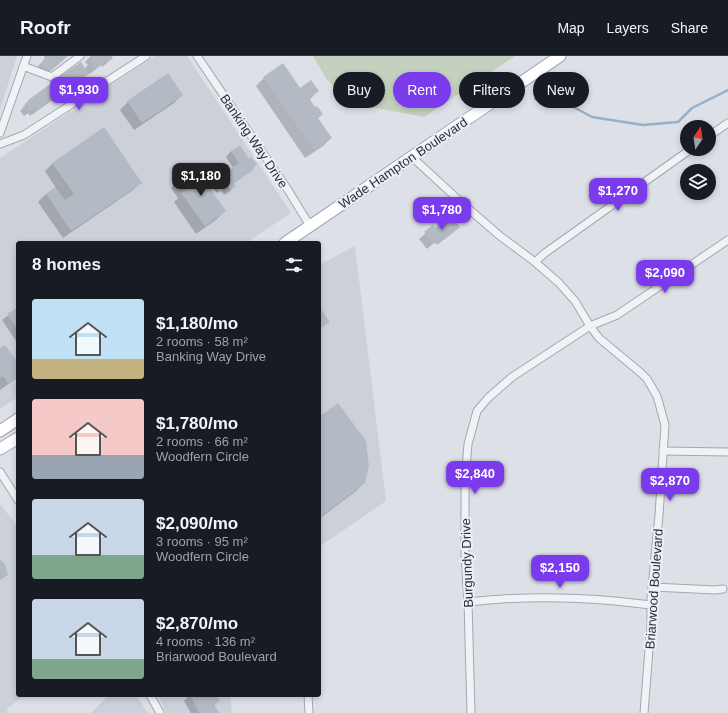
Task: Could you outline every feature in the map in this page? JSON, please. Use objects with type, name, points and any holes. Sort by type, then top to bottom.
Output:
[{"type":"main road","name":"Wade Hampton Boulevard","points":[[288,241],[560,56]]},
{"type":"main road","points":[[0,431],[16,420]]},
{"type":"main road","points":[[0,449],[16,439]]},
{"type":"street","points":[[0,133],[27,56]]},
{"type":"street","points":[[23,66],[52,77],[80,56]]},
{"type":"street","points":[[0,144],[24,135],[146,56]]},
{"type":"street","name":"Banking Way Drive","points":[[197,56],[288,190],[310,226]]},
{"type":"street","points":[[716,131],[728,122]]},
{"type":"street","points":[[535,262],[681,156]]},
{"type":"street","name":"Briarwood Boulevard","points":[[412,157],[468,209],[559,283],[575,301],[599,338],[641,373],[653,388],[660,402],[664,418],[663,451],[644,713]]},
{"type":"street","name":"Burgundy Drive","points":[[471,713],[468,602],[465,555],[466,456],[469,438],[477,411],[488,398],[512,377],[590,326],[617,315],[728,240]]},
{"type":"street","points":[[663,451],[728,452]]},
{"type":"street","points":[[0,472],[16,497]]},
{"type":"street","points":[[653,587],[715,590],[722,589]]},
{"type":"street","points":[[468,602],[510,598],[573,598],[651,605]]},
{"type":"street","points":[[151,697],[160,713]]},
{"type":"street","points":[[308,697],[308,713]]},
{"type":"shaded area","points":[[0,56],[17,56],[0,110]]},
{"type":"shaded area","points":[[155,56],[187,56],[291,213],[249,241],[16,241],[16,398],[0,409],[0,158]]},
{"type":"shaded area","points":[[355,246],[386,501],[321,546],[321,264]]},
{"type":"shaded area","points":[[0,504],[16,524],[16,697],[23,697],[6,709],[9,713],[0,713]]},
{"type":"shaded area","points":[[107,697],[137,697],[148,713],[91,713]]},
{"type":"shaded area","points":[[159,697],[230,697],[232,713],[166,713]]},
{"type":"green space","points":[[313,56],[515,56],[491,72],[459,72],[459,94],[451,99],[451,72],[393,72],[393,108],[437,108],[424,117],[376,108],[385,108],[385,72],[333,72],[333,85],[327,80]]},
{"type":"building","points":[[47,56],[68,56],[52,70],[50,69],[47,71],[41,64]]},
{"type":"building","points":[[91,56],[111,56],[113,58],[108,62],[107,60],[96,69],[90,61],[93,59]]},
{"type":"building","points":[[81,62],[89,74],[80,80],[81,82],[76,85],[75,83],[67,89],[65,87],[62,89],[57,82],[60,80],[59,77]]},
{"type":"building","points":[[283,63],[300,88],[311,80],[319,91],[309,98],[315,107],[317,106],[323,114],[318,118],[332,138],[314,150],[263,77]]},
{"type":"building","points":[[168,73],[183,95],[142,123],[127,101]]},
{"type":"building","points":[[49,85],[57,96],[36,110],[35,108],[30,111],[26,104],[29,102],[28,100]]},
{"type":"building","points":[[104,127],[142,183],[71,231],[46,194],[55,187],[65,200],[74,194],[52,163]]},
{"type":"building","points":[[240,145],[249,159],[251,157],[257,165],[253,168],[253,170],[234,183],[236,186],[231,190],[228,186],[219,192],[213,184],[223,178],[222,176],[239,163],[231,151]]},
{"type":"building","points":[[195,167],[226,211],[205,226],[181,193],[186,190],[178,179]]},
{"type":"building","points":[[452,217],[460,227],[444,240],[442,237],[434,244],[424,232],[433,225],[435,228],[444,221],[446,223]]},
{"type":"building","points":[[16,308],[16,327],[7,314]]},
{"type":"building","points":[[321,309],[330,322],[321,328]]},
{"type":"building","points":[[5,345],[16,360],[16,378],[8,383],[3,376],[0,378],[0,348]]},
{"type":"building","points":[[338,403],[366,441],[369,466],[365,483],[321,516],[321,416]]},
{"type":"building","points":[[0,559],[5,564],[8,575],[0,580]]},
{"type":"building","points":[[191,697],[218,697],[220,701],[214,704],[219,713],[199,713]]},
{"type":"waterway","points":[[575,108],[592,117],[643,125],[678,122],[692,108],[728,90]]}]
